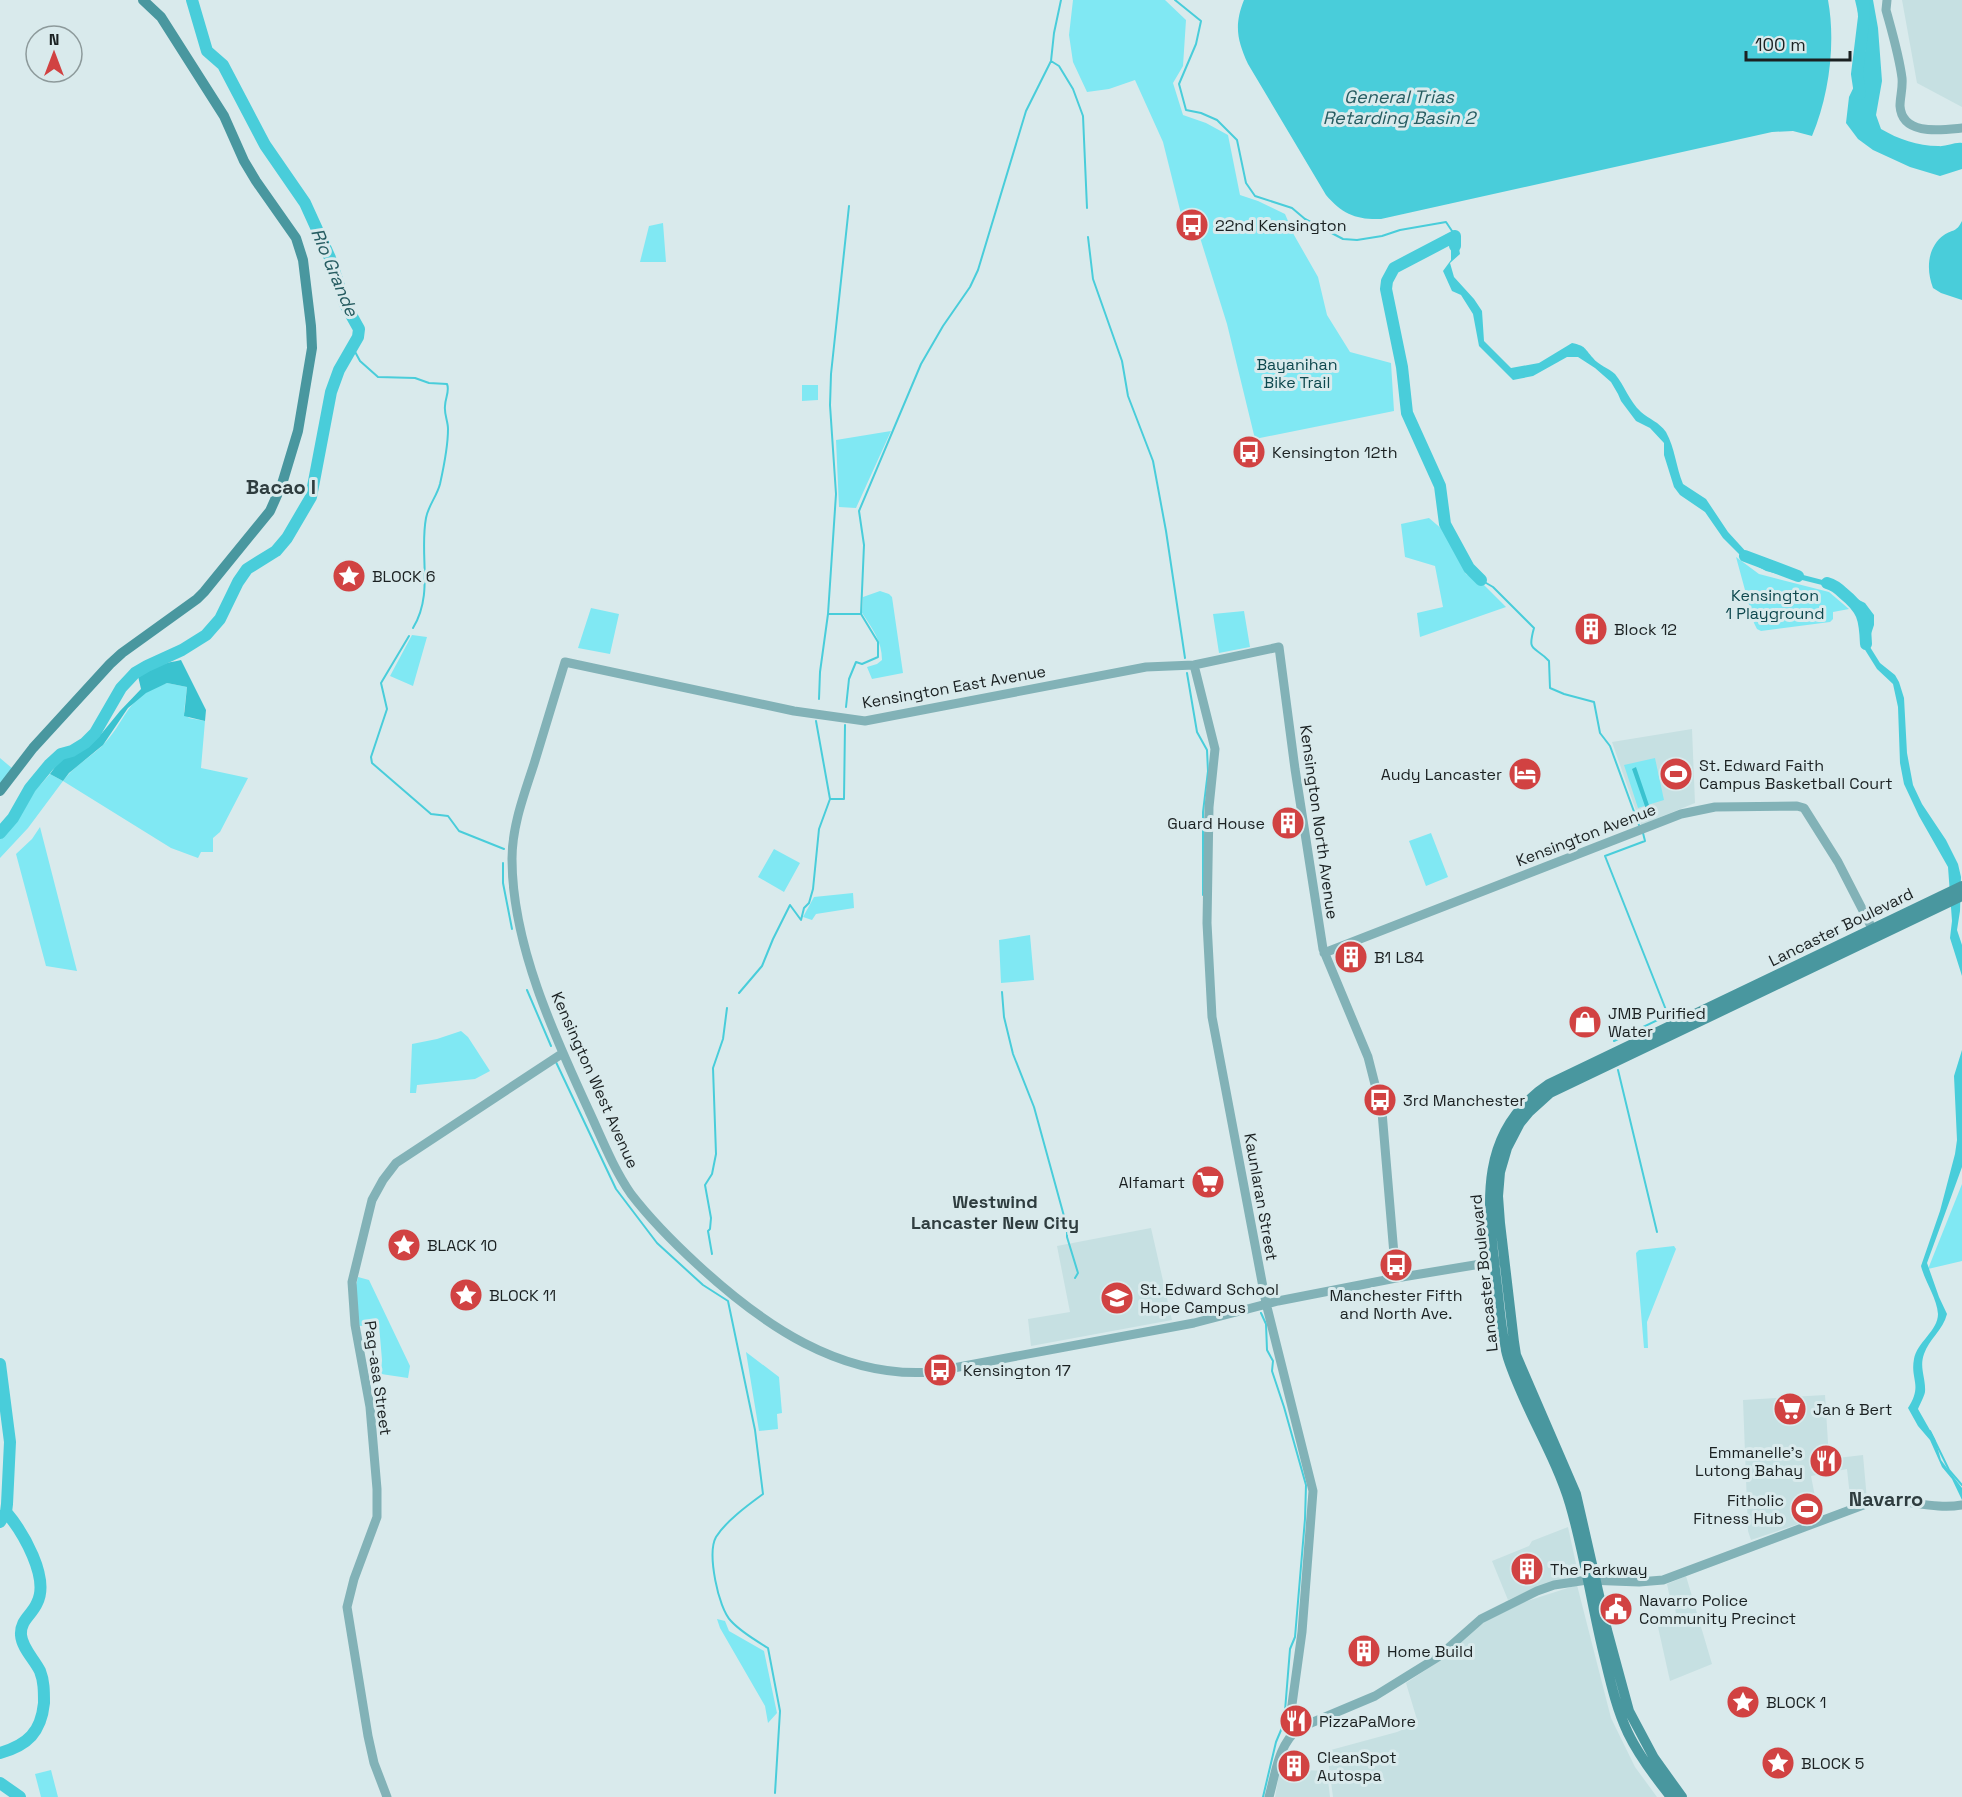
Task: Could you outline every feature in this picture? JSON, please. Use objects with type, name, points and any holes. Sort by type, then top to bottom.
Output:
[{"type":"main road","points":[[0,791],[33,748],[110,664],[198,599],[204,592],[275,501],[297,431],[312,348],[308,295],[300,249],[294,234],[244,160],[224,116],[161,17],[143,0]]},
{"type":"main road","name":"Lancaster Boulevard","points":[[1671,1797],[1634,1744],[1620,1714],[1612,1687],[1576,1494],[1516,1355],[1499,1261],[1490,1184],[1493,1163],[1516,1114],[1539,1091],[1601,1059],[1949,897],[1962,886]]},
{"type":"main road","name":"Lancaster Boulevard","points":[[1949,897],[1962,896]]},
{"type":"main road","name":"Lancaster Boulevard","points":[[1591,1580],[1629,1711],[1654,1758],[1682,1797]]},
{"type":"street","points":[[1887,0],[1886,10],[1902,75],[1900,107],[1905,120],[1912,125],[1929,130],[1962,128]]},
{"type":"street","name":"Kensington East Avenue","points":[[565,662],[794,711],[865,721],[1146,667],[1189,665],[1279,647]]},
{"type":"street","name":"Kensington North Avenue","points":[[1279,647],[1324,953],[1368,1057],[1383,1112],[1396,1278]]},
{"type":"street","name":"Kensington West Avenue","points":[[565,662],[516,822],[512,859],[514,887],[526,950],[563,1053],[621,1178],[663,1232],[715,1281],[762,1319],[810,1347],[842,1359],[893,1371],[932,1372],[1194,1323],[1266,1303],[1499,1261]]},
{"type":"street","name":"Kaunlaran Street","points":[[1189,665],[1215,749],[1209,807],[1207,922],[1212,1017],[1266,1303],[1313,1491],[1302,1632],[1290,1719],[1291,1726],[1296,1731]]},
{"type":"street","name":"Kensington Avenue","points":[[1324,953],[1681,814],[1715,807],[1797,806],[1804,808],[1839,862],[1874,933]]},
{"type":"street","name":"Pag-asa Street","points":[[387,1797],[374,1763],[368,1736],[347,1607],[354,1578],[377,1517],[370,1407],[355,1324],[352,1282],[372,1200],[396,1163],[563,1053]]},
{"type":"street","points":[[1269,1797],[1283,1747],[1296,1731],[1307,1724],[1375,1696],[1437,1657],[1481,1619],[1537,1591],[1554,1585],[1591,1580],[1639,1582],[1663,1580],[1874,1501],[1890,1499],[1945,1508],[1962,1505]]},
{"type":"shaded area","points":[[1902,0],[1962,0],[1962,107],[1917,83]]},
{"type":"shaded area","points":[[181,660],[206,710],[205,721],[184,716],[187,687],[167,683],[146,693],[128,708],[103,745],[69,773],[63,781],[50,774],[60,760],[76,753],[102,733],[141,689],[138,676],[153,667]]},
{"type":"shaded area","points":[[1692,729],[1695,803],[1641,825],[1612,742]]},
{"type":"shaded area","points":[[1636,767],[1651,811],[1647,812],[1632,769]]},
{"type":"shaded area","name":"St. Edward School Hope Campus","points":[[1151,1228],[1172,1320],[1031,1346],[1028,1319],[1070,1312],[1057,1246]]},
{"type":"shaded area","points":[[1825,1395],[1829,1459],[1863,1455],[1867,1500],[1851,1506],[1847,1469],[1811,1476],[1819,1517],[1751,1540],[1748,1531],[1743,1400]]},
{"type":"shaded area","name":"The Parkway","points":[[1568,1527],[1578,1573],[1508,1600],[1492,1561],[1529,1546],[1532,1541]]},
{"type":"shaded area","points":[[1686,1576],[1712,1664],[1670,1681],[1658,1627],[1677,1621],[1667,1584]]},
{"type":"shaded area","points":[[1577,1585],[1611,1718],[1635,1767],[1657,1797],[1333,1797],[1327,1751],[1397,1732],[1418,1723],[1406,1683],[1442,1659],[1479,1625],[1524,1602]]},
{"type":"shaded area","points":[[1280,1769],[1327,1771],[1330,1797],[1275,1797]]},
{"type":"green space","name":"Bayanihan Bike Trail","points":[[1073,0],[1165,0],[1186,20],[1183,66],[1173,83],[1183,115],[1206,123],[1228,135],[1240,195],[1285,214],[1318,277],[1327,315],[1350,352],[1391,363],[1394,411],[1255,439],[1227,324],[1192,212],[1181,214],[1163,142],[1135,80],[1109,89],[1087,92],[1073,62],[1069,35]]},
{"type":"green space","points":[[663,223],[666,262],[640,262],[649,226]]},
{"type":"green space","points":[[802,385],[818,385],[818,400],[802,401]]},
{"type":"green space","points":[[891,431],[856,508],[839,507],[836,440]]},
{"type":"green space","points":[[1429,518],[1443,530],[1466,574],[1484,585],[1506,607],[1420,637],[1417,613],[1443,607],[1435,566],[1405,557],[1401,524]]},
{"type":"green space","name":"Kensington 1 Playground","points":[[1736,557],[1759,574],[1829,592],[1849,609],[1833,612],[1833,619],[1830,622],[1761,631],[1754,623]]},
{"type":"green space","points":[[880,591],[892,597],[903,673],[872,679],[867,667],[882,660],[882,653],[876,635],[862,613],[863,597]]},
{"type":"green space","points":[[591,608],[619,614],[610,654],[578,648]]},
{"type":"green space","points":[[1244,611],[1250,647],[1219,653],[1213,614]]},
{"type":"green space","points":[[412,635],[427,637],[413,686],[390,676]]},
{"type":"green space","points":[[167,683],[187,687],[184,712],[189,718],[205,721],[201,768],[248,778],[220,832],[213,838],[213,852],[201,852],[198,858],[171,848],[63,781],[71,771],[110,738],[135,702],[153,688]]},
{"type":"green space","points":[[0,758],[13,769],[0,786]]},
{"type":"green space","points":[[1655,758],[1664,800],[1638,808],[1624,765]]},
{"type":"green space","points":[[50,774],[63,781],[28,828],[0,858],[0,837],[12,826],[25,802]]},
{"type":"green space","points":[[40,827],[77,971],[46,966],[16,854],[32,839]]},
{"type":"green space","points":[[1431,833],[1448,877],[1426,886],[1409,841]]},
{"type":"green space","points":[[774,849],[800,863],[784,892],[758,877]]},
{"type":"green space","points":[[853,893],[854,908],[816,914],[812,920],[803,917],[814,897]]},
{"type":"green space","points":[[1030,935],[1034,980],[1001,983],[999,940]]},
{"type":"green space","points":[[461,1031],[468,1037],[490,1071],[475,1079],[417,1085],[416,1093],[410,1093],[412,1044]]},
{"type":"green space","points":[[1962,1184],[1962,1261],[1928,1269]]},
{"type":"green space","points":[[1674,1246],[1676,1249],[1647,1322],[1648,1348],[1644,1348],[1636,1253],[1639,1250]]},
{"type":"green space","points":[[358,1277],[369,1280],[410,1366],[408,1378],[381,1374],[379,1325],[358,1326],[355,1290]]},
{"type":"green space","points":[[746,1352],[779,1377],[782,1413],[777,1414],[778,1429],[759,1431]]},
{"type":"green space","points":[[717,1619],[725,1621],[729,1631],[764,1651],[777,1713],[768,1723],[765,1706]]},
{"type":"green space","points":[[51,1770],[58,1797],[41,1797],[35,1774]]},
{"type":"water","name":"General Trias Retarding Basin 2","points":[[1244,0],[1828,0],[1831,51],[1827,87],[1812,136],[1793,131],[1772,132],[1381,219],[1357,217],[1338,207],[1326,195],[1248,64],[1238,32]]},
{"type":"water","points":[[1855,0],[1873,0],[1878,28],[1882,81],[1876,115],[1881,129],[1901,139],[1923,145],[1941,146],[1962,143],[1962,169],[1940,176],[1910,167],[1873,150],[1858,139],[1846,123],[1849,97],[1859,76],[1866,48]]},
{"type":"water","points":[[1962,221],[1962,300],[1933,288],[1929,266],[1931,252],[1938,240],[1956,229]]},
{"type":"water","points":[[1451,230],[1456,231],[1460,254],[1450,263],[1454,277],[1482,311],[1484,341],[1511,368],[1539,363],[1572,343],[1582,346],[1595,360],[1615,374],[1637,408],[1666,432],[1683,484],[1706,499],[1728,532],[1749,555],[1772,567],[1842,585],[1855,598],[1865,603],[1874,615],[1874,625],[1869,640],[1870,647],[1880,663],[1895,675],[1904,698],[1907,753],[1913,785],[1958,864],[1961,877],[1957,930],[1962,945],[1962,976],[1950,938],[1952,921],[1948,867],[1904,784],[1900,763],[1898,707],[1893,684],[1877,669],[1862,645],[1865,618],[1861,610],[1842,590],[1766,571],[1744,559],[1723,538],[1705,512],[1680,495],[1674,487],[1664,455],[1664,443],[1650,428],[1636,421],[1621,401],[1611,382],[1595,368],[1578,357],[1567,357],[1533,376],[1513,380],[1479,346],[1473,314],[1461,295],[1452,291],[1443,271],[1451,260]]},
{"type":"water","points":[[1962,1050],[1962,1167],[1927,1263],[1947,1314],[1924,1354],[1922,1364],[1925,1392],[1918,1409],[1935,1439],[1941,1460],[1962,1488],[1962,1500],[1952,1479],[1942,1467],[1930,1440],[1918,1426],[1908,1408],[1915,1394],[1914,1359],[1919,1347],[1935,1326],[1938,1314],[1921,1266],[1940,1211],[1955,1154],[1957,1140],[1954,1076]]},
{"type":"waterway","name":"Rio Grande","points":[[0,833],[13,818],[30,788],[49,765],[61,754],[72,751],[85,743],[95,733],[121,688],[135,673],[182,650],[206,635],[220,619],[247,569],[276,551],[287,538],[311,497],[331,392],[339,370],[358,337],[359,329],[345,304],[330,258],[305,203],[265,145],[223,65],[207,51],[192,0]]},
{"type":"waterway","points":[[1061,0],[1051,61],[1059,66],[1073,89],[1083,116],[1087,208]]},
{"type":"waterway","points":[[1175,0],[1201,21],[1196,44],[1179,84],[1186,110],[1217,120],[1237,140],[1246,183],[1255,196],[1292,208],[1305,219],[1343,239],[1357,240],[1382,236],[1400,230],[1446,222],[1452,231]]},
{"type":"waterway","points":[[1860,94],[1857,74],[1864,17],[1863,0]]},
{"type":"waterway","points":[[846,707],[849,679],[856,662],[862,664],[878,657],[878,642],[861,614],[864,545],[859,511],[921,364],[943,326],[970,287],[978,270],[1026,111],[1051,61]]},
{"type":"waterway","points":[[828,614],[836,494],[830,405],[831,374],[849,206]]},
{"type":"waterway","points":[[1455,246],[1455,236],[1394,268],[1387,281],[1386,289],[1402,367],[1407,413],[1440,486],[1445,524],[1469,568],[1481,580]]},
{"type":"waterway","points":[[1088,237],[1093,279],[1122,361],[1128,396],[1153,461],[1185,658]]},
{"type":"waterway","points":[[353,348],[360,361],[378,377],[415,378],[429,383],[447,384],[448,387],[445,403],[448,429],[447,450],[440,484],[426,518],[423,602],[413,628]]},
{"type":"waterway","points":[[1745,556],[1798,576]]},
{"type":"waterway","points":[[1481,580],[1493,587],[1534,628],[1532,645],[1549,661],[1550,688],[1594,702],[1600,733],[1610,746],[1640,828]]},
{"type":"waterway","points":[[1827,583],[1839,590],[1859,609],[1864,621],[1866,644]]},
{"type":"waterway","points":[[819,699],[820,672],[828,614],[860,614]]},
{"type":"waterway","points":[[409,636],[381,683],[387,709],[371,757],[372,763],[431,814],[448,816],[459,831],[504,849]]},
{"type":"waterway","points":[[1187,673],[1197,732],[1207,750],[1208,771],[1203,812],[1203,895]]},
{"type":"waterway","points":[[816,721],[830,799]]},
{"type":"waterway","points":[[739,993],[762,966],[790,905],[801,920],[804,908],[809,903],[813,889],[819,829],[830,799],[844,799],[845,725]]},
{"type":"waterway","points":[[1614,1041],[1668,1015],[1605,856],[1645,841],[1643,833]]},
{"type":"waterway","points":[[503,863],[503,883],[512,929]]},
{"type":"waterway","points":[[527,990],[551,1046]]},
{"type":"waterway","points":[[1002,992],[1004,1017],[1013,1054],[1034,1107],[1067,1227],[1067,1237],[1078,1273],[1075,1278]]},
{"type":"waterway","points":[[712,1254],[708,1231],[711,1218],[705,1185],[712,1174],[716,1154],[713,1068],[723,1039],[727,1008]]},
{"type":"waterway","points":[[555,1060],[616,1189],[657,1243],[703,1285],[728,1301],[755,1430],[763,1494],[731,1519],[720,1531],[714,1545],[713,1567],[718,1593],[726,1614],[739,1629],[768,1648],[780,1711],[775,1793]]},
{"type":"waterway","points":[[1618,1070],[1657,1232]]},
{"type":"waterway","points":[[1261,1313],[1266,1324],[1267,1350],[1273,1361],[1272,1371],[1306,1485],[1295,1637],[1290,1649],[1284,1723],[1276,1742],[1263,1797]]},
{"type":"waterway","name":"Rio Grande","points":[[0,1364],[10,1442],[7,1504],[6,1512],[0,1522]]},
{"type":"waterway","points":[[1930,1431],[1949,1470],[1962,1485]]},
{"type":"waterway","points":[[0,1753],[18,1746],[31,1736],[40,1722],[44,1703],[41,1675],[21,1635],[24,1621],[37,1603],[40,1581],[27,1543],[6,1512]]},
{"type":"waterway","points":[[0,1783],[20,1797]]},
{"type":"place","name":"22nd Kensington","points":[[1192,225]]},
{"type":"place","name":"Kensington 12th","points":[[1249,452]]},
{"type":"place","name":"BLOCK 6","points":[[349,576]]},
{"type":"place","name":"Block 12","points":[[1591,629]]},
{"type":"place","name":"Audy Lancaster","points":[[1525,774]]},
{"type":"place","name":"St. Edward Faith Campus Basketball Court","points":[[1676,774]]},
{"type":"place","name":"Guard House","points":[[1288,823]]},
{"type":"place","name":"B1 L84","points":[[1351,957]]},
{"type":"place","name":"JMB Purified Water","points":[[1585,1022]]},
{"type":"place","name":"3rd Manchester","points":[[1380,1100]]},
{"type":"place","name":"Alfamart","points":[[1208,1182]]},
{"type":"place","name":"BLACK 10","points":[[404,1245]]},
{"type":"place","name":"Manchester Fifth and North Ave.","points":[[1396,1265]]},
{"type":"place","name":"BLOCK 11","points":[[466,1295]]},
{"type":"place","name":"St. Edward School Hope Campus","points":[[1117,1298]]},
{"type":"place","name":"Kensington 17","points":[[940,1370]]},
{"type":"place","name":"Jan & Bert","points":[[1790,1409]]},
{"type":"place","name":"Emmanelle's Lutong Bahay","points":[[1826,1461]]},
{"type":"place","name":"Fitholic Fitness Hub","points":[[1807,1509]]},
{"type":"place","name":"The Parkway","points":[[1527,1569]]},
{"type":"place","name":"Navarro Police Community Precinct","points":[[1616,1609]]},
{"type":"place","name":"Home Build","points":[[1364,1651]]},
{"type":"place","name":"BLOCK 1","points":[[1743,1702]]},
{"type":"place","name":"PizzaPaMore","points":[[1296,1721]]},
{"type":"place","name":"BLOCK 5","points":[[1778,1763]]},
{"type":"place","name":"CleanSpot Autospa","points":[[1294,1766]]},
{"type":"district","name":"Bacao I","points":[[281,487]]},
{"type":"district","name":"Westwind Lancaster New City","points":[[995,1211]]},
{"type":"district","name":"Navarro","points":[[1886,1499]]}]
